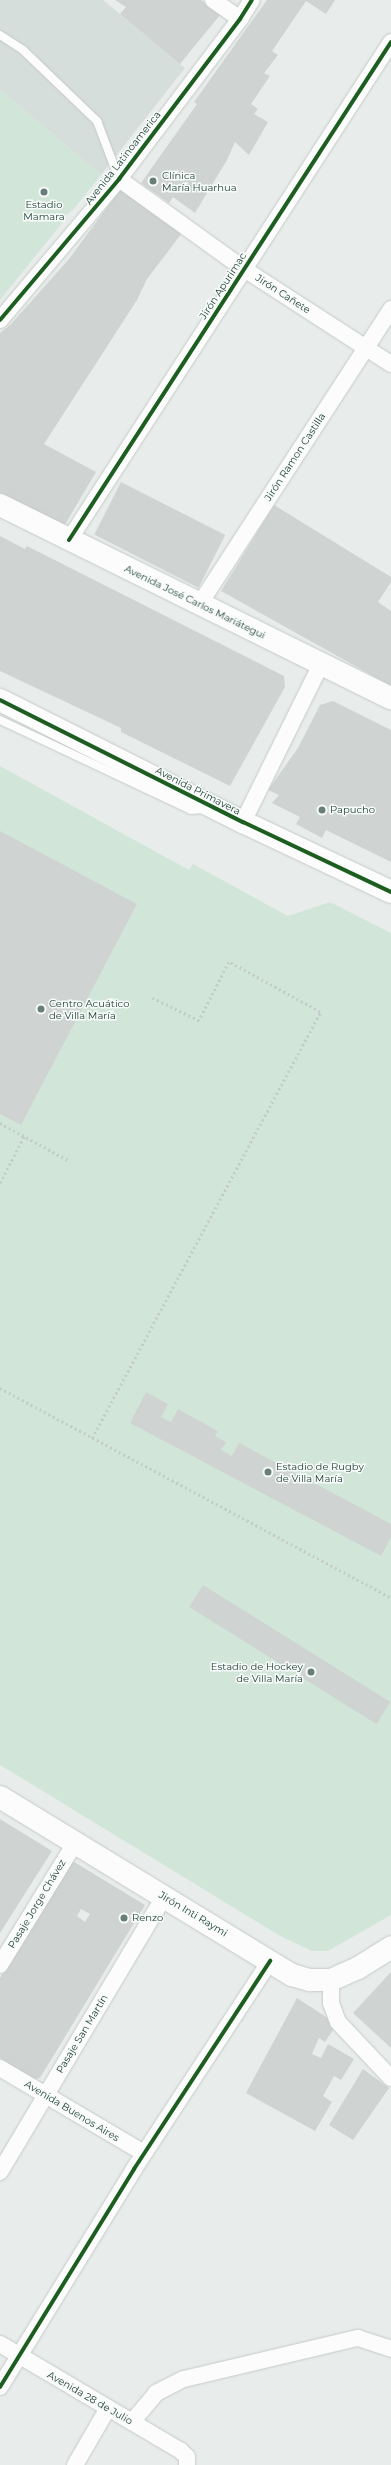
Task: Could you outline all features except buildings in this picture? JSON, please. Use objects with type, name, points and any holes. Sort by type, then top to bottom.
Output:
[{"type":"street","points":[[213,0],[240,19]]},
{"type":"street","name":"Avenida Latinoamerica","points":[[0,320],[119,179],[240,19],[252,0]]},
{"type":"street","name":"Jirón Apurimac","points":[[69,540],[391,42]]},
{"type":"street","name":"Jirón Cañete","points":[[119,179],[244,269],[367,347],[391,364]]},
{"type":"street","name":"Jirón Ramon Castilla","points":[[199,605],[391,309]]},
{"type":"street","name":"Avenida José Carlos Mariátegui","points":[[0,505],[199,605],[391,698]]},
{"type":"street","points":[[243,822],[321,664]]},
{"type":"street","name":"Avenida Primavera","points":[[0,700],[216,809],[391,892]]},
{"type":"street","name":"Jirón Inti Raymi","points":[[0,1797],[292,1975],[310,1980],[331,1980],[358,1968],[391,1946]]},
{"type":"street","name":"Pasaje Jorge Chávez","points":[[0,1966],[75,1842]]},
{"type":"street","name":"Pasaje San Martín","points":[[0,2172],[164,1897]]},
{"type":"street","points":[[0,2387],[20,2357],[144,2153],[270,1961]]},
{"type":"street","points":[[331,1980],[331,2003],[338,2022],[391,2078]]},
{"type":"street","name":"Avenida Buenos Aires","points":[[0,2068],[144,2153]]},
{"type":"street","points":[[132,2422],[156,2393],[184,2379],[358,2338],[391,2348]]},
{"type":"street","name":"Avenida 28 de Julio","points":[[0,2344],[132,2422],[186,2461]]},
{"type":"street","points":[[75,2465],[108,2408]]},
{"type":"lane","points":[[0,35],[22,50],[97,121],[119,179]]},
{"type":"lane","points":[[0,720],[191,810],[216,809]]},
{"type":"path","points":[[92,1438],[320,1012],[229,962],[199,1021],[152,998]]},
{"type":"path","points":[[0,1123],[68,1160]]},
{"type":"path","points":[[0,1183],[24,1136]]},
{"type":"path","points":[[0,1388],[391,1598]]},
{"type":"shaded area","points":[[0,0],[103,0],[185,68],[101,175],[0,90]]},
{"type":"green space","name":"Estadio Mamara","points":[[0,90],[101,175],[73,210],[59,220],[62,223],[0,300]]},
{"type":"green space","points":[[0,766],[189,870],[193,864],[288,916],[330,902],[391,933],[391,1915],[328,1951],[312,1951],[282,1937],[0,1765]]},
{"type":"cycle path","points":[[0,320],[119,179],[240,19],[252,0]]},
{"type":"cycle path","points":[[69,540],[391,42]]},
{"type":"cycle path","points":[[0,700],[243,822],[391,892]]},
{"type":"cycle path","points":[[0,2387],[134,2169],[270,1961]]},
{"type":"place","name":"Clínica María Huarhua","points":[[153,181]]},
{"type":"place","name":"Estadio Mamara","points":[[44,192]]},
{"type":"place","name":"Papucho","points":[[322,810]]},
{"type":"place","name":"Centro Acuático de Villa María","points":[[41,1009]]},
{"type":"place","name":"Estadio de Rugby de Villa María","points":[[268,1472]]},
{"type":"place","name":"Estadio de Hockey de Villa María","points":[[311,1672]]},
{"type":"place","name":"Renzo","points":[[124,1918]]}]
